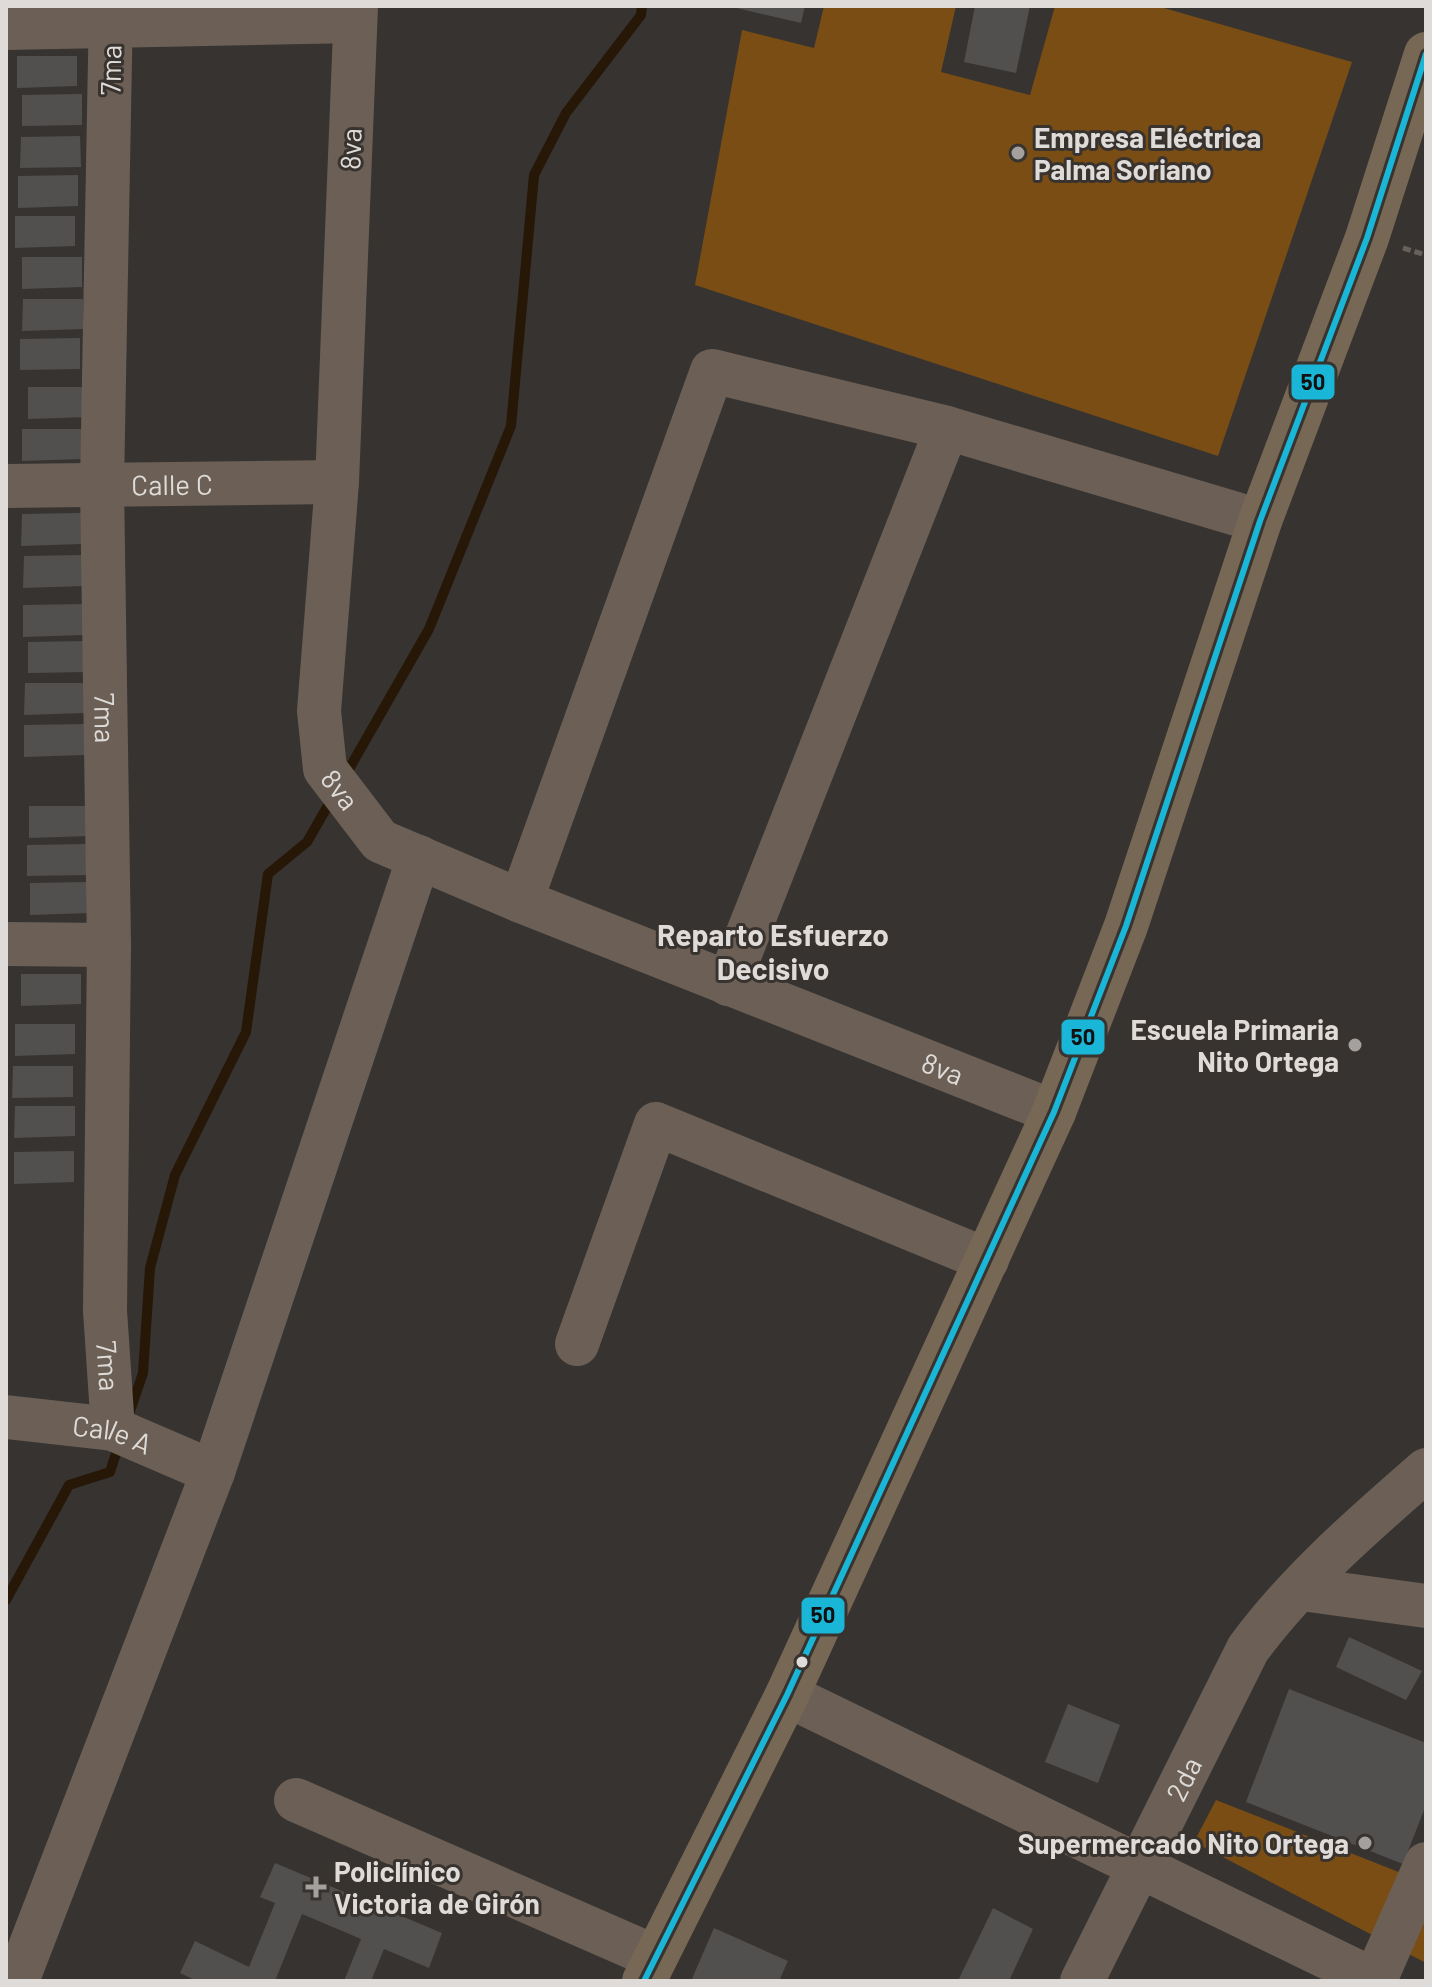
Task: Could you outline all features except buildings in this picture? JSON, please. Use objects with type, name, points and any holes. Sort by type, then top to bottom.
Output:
[{"type":"main road","points":[[649,1969],[787,1695],[1054,1112],[1126,926],[1260,521],[1367,238],[1426,54]]},
{"type":"street","points":[[6,28],[111,16],[355,14]]},
{"type":"street","name":"8va","points":[[355,14],[337,482],[319,711],[325,769],[380,841],[521,901],[1054,1112]]},
{"type":"street","name":"7ma","points":[[111,16],[102,485],[109,945],[105,1311],[122,1433]]},
{"type":"street","points":[[521,901],[712,371],[947,428],[1260,521]]},
{"type":"street","points":[[728,984],[947,428]]},
{"type":"street","name":"Calle C","points":[[6,486],[337,482]]},
{"type":"street","points":[[6,1976],[15,1981],[213,1472],[419,857]]},
{"type":"street","points":[[6,944],[109,945]]},
{"type":"street","points":[[577,1344],[656,1124],[987,1260]]},
{"type":"street","name":"Calle A","points":[[6,1417],[122,1433],[213,1472]]},
{"type":"street","name":"2da","points":[[1082,1981],[1248,1649],[1273,1616],[1302,1589],[1346,1539],[1426,1470]]},
{"type":"street","points":[[1302,1589],[1426,1606]]},
{"type":"street","points":[[787,1695],[1376,1981],[1426,1864]]},
{"type":"street","points":[[296,1800],[649,1969]]},
{"type":"shaded area","name":"Empresa Eléctrica Palma Soriano","points":[[824,6],[956,6],[941,72],[1030,95],[1055,6],[1157,6],[1352,62],[1218,456],[695,285],[742,30],[814,48]]},
{"type":"shaded area","points":[[1216,1800],[1419,1880],[1426,1866],[1426,1963],[1194,1842]]},
{"type":"waterway","points":[[345,776],[429,629],[511,426],[534,175],[566,113],[641,15],[642,6]]},
{"type":"waterway","points":[[130,1411],[143,1373],[150,1268],[175,1175],[246,1032],[268,874],[307,842],[330,802]]},
{"type":"waterway","points":[[6,1600],[69,1485],[110,1472],[120,1441]]},
{"type":"transit line","name":"50","points":[[644,1981],[787,1695],[1054,1112],[1126,926],[1260,521],[1367,238],[1426,54]]},
{"type":"place","name":"Empresa Eléctrica Palma Soriano","points":[[1018,153]]},
{"type":"place","name":"Escuela Primaria Nito Ortega","points":[[1355,1045]]},
{"type":"place","name":"Supermercado Nito Ortega","points":[[1365,1843]]},
{"type":"place","name":"Policlínico Victoria de Girón","points":[[316,1887]]},
{"type":"district","name":"Reparto Esfuerzo Decisivo","points":[[773,951]]}]
